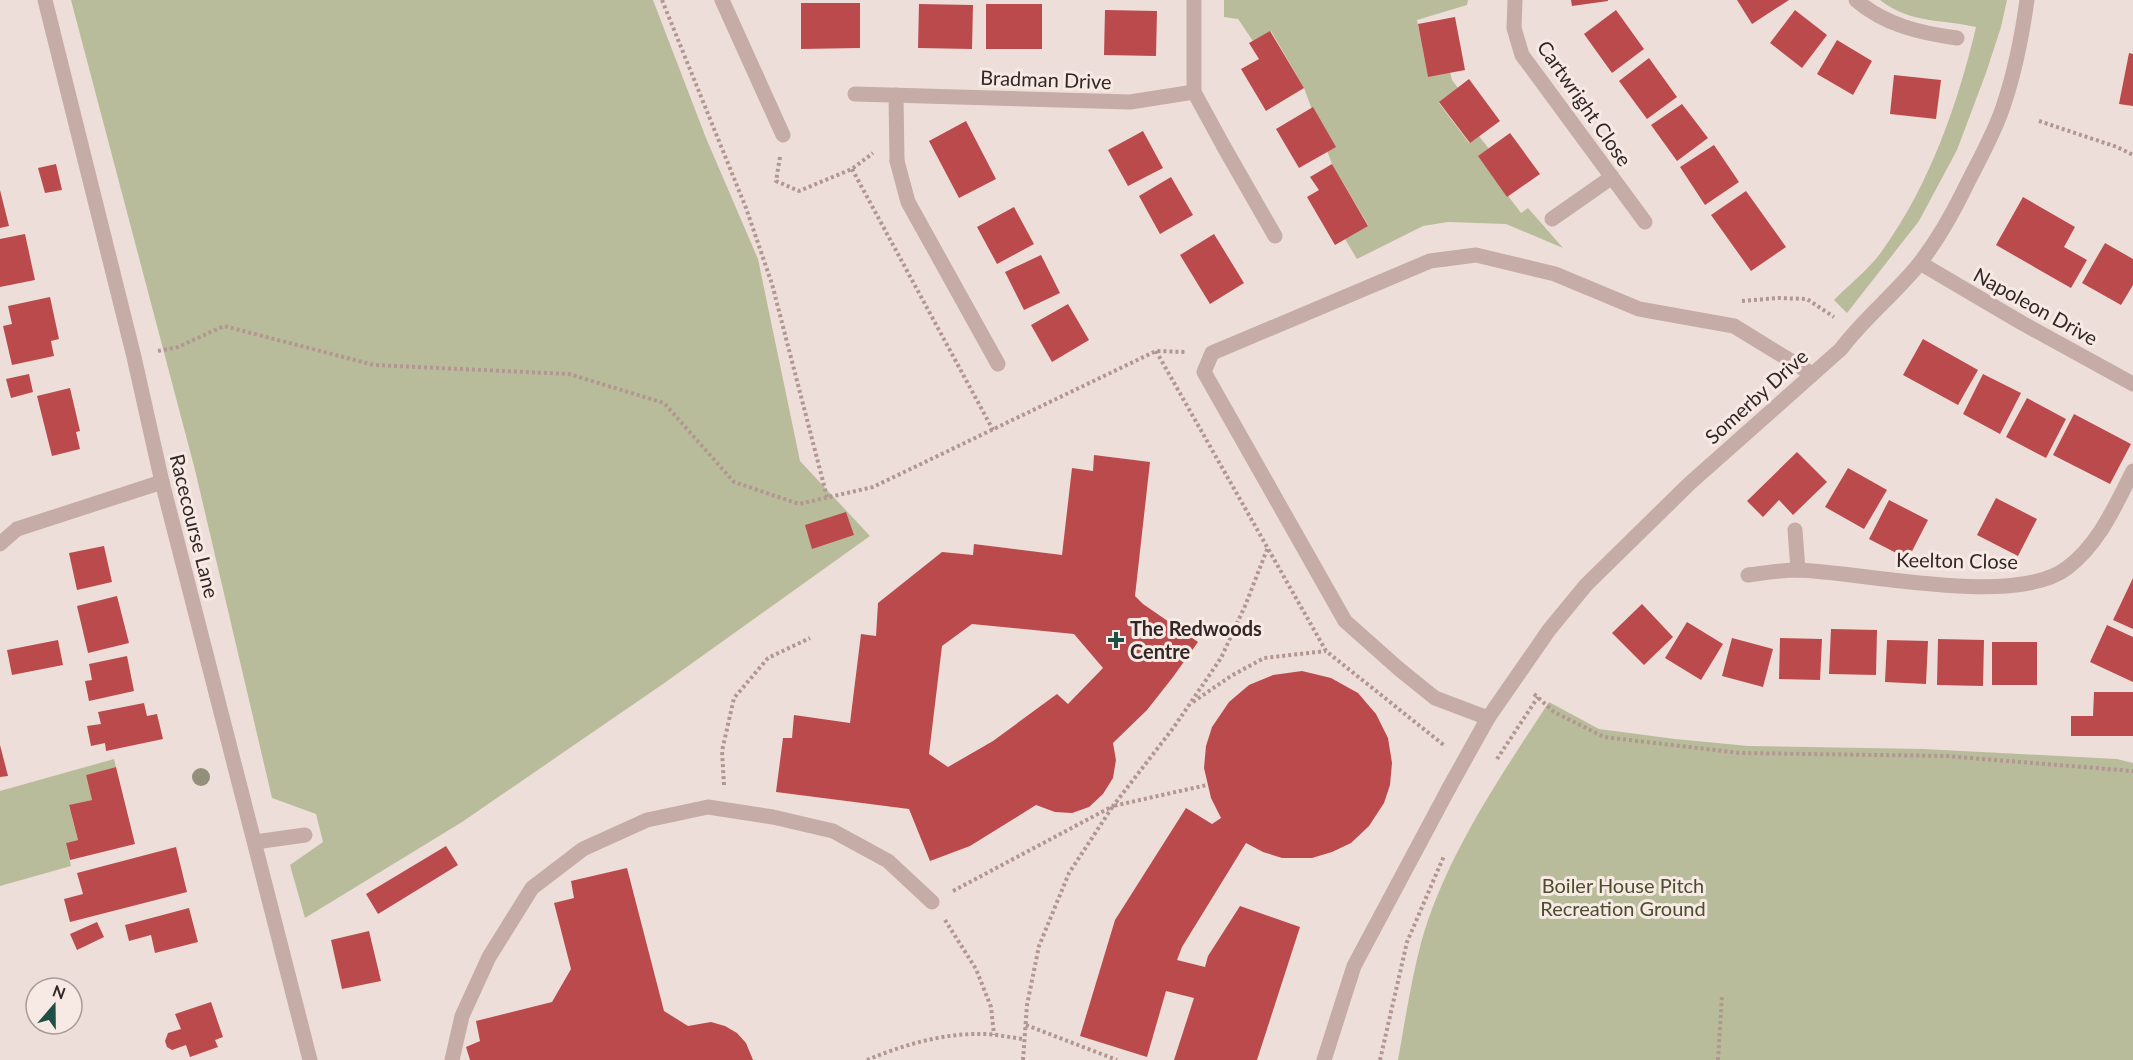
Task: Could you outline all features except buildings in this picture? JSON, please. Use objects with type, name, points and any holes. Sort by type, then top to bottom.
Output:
[{"type":"street","name":"Racecourse Lane","points":[[45,0],[134,357],[162,482],[310,1060]]},
{"type":"street","points":[[722,0],[783,135]]},
{"type":"street","points":[[1194,0],[1194,92],[1275,236]]},
{"type":"street","name":"Cartwright Close","points":[[1515,0],[1514,28],[1522,55],[1645,222]]},
{"type":"street","points":[[1856,0],[1892,24],[1924,34],[1957,38]]},
{"type":"street","name":"Somerby Drive","points":[[1324,1060],[1354,966],[1488,718],[1548,630],[1586,585],[1689,484],[1841,348],[1920,263],[1954,209],[2003,108],[2019,52],[2027,0]]},
{"type":"street","name":"Bradman Drive","points":[[855,94],[1130,102],[1194,92]]},
{"type":"street","points":[[896,95],[897,161],[908,201],[998,364]]},
{"type":"street","points":[[1552,219],[1612,177]]},
{"type":"street","points":[[1488,718],[1435,698],[1345,621],[1204,372],[1212,353],[1430,261],[1476,255],[1555,274],[1639,309],[1734,326],[1812,374]]},
{"type":"street","name":"Napoleon Drive","points":[[1920,263],[2133,384]]},
{"type":"street","name":"Keelton Close","points":[[1748,575],[1798,570],[1955,585],[2008,586],[2049,579],[2067,568],[2086,550],[2107,522],[2133,471]]},
{"type":"street","points":[[0,544],[17,530],[162,482]]},
{"type":"street","points":[[1795,530],[1798,570]]},
{"type":"street","points":[[452,1060],[462,1016],[475,987],[489,957],[532,888],[583,849],[646,820],[708,807],[773,817],[833,831],[888,861],[932,902]]},
{"type":"street","points":[[255,842],[305,834]]},
{"type":"path","points":[[662,0],[746,208],[772,284],[827,497]]},
{"type":"path","points":[[2039,121],[2117,147],[2133,156]]},
{"type":"path","points":[[783,135],[776,181],[799,191],[852,169],[896,136]]},
{"type":"path","points":[[852,169],[993,430]]},
{"type":"path","points":[[1705,320],[1742,301],[1779,298],[1807,299],[1855,331]]},
{"type":"path","points":[[134,357],[178,347],[224,326],[374,365],[569,374],[664,403],[734,482],[799,504],[873,487],[1156,351],[1212,353]]},
{"type":"path","points":[[1023,1060],[1027,1005],[1039,946],[1069,873],[1113,806],[1221,658],[1245,606],[1268,547]]},
{"type":"path","points":[[725,810],[722,751],[734,698],[768,658],[810,638]]},
{"type":"path","points":[[1189,704],[1231,676],[1264,658],[1326,651]]},
{"type":"path","points":[[1516,677],[1554,712],[1604,738],[1740,753],[1945,756],[2133,771]]},
{"type":"path","points":[[1492,766],[1538,697]]},
{"type":"path","points":[[994,1035],[990,1006],[976,969],[932,902],[1113,806],[1207,785]]},
{"type":"path","points":[[1380,1060],[1407,942],[1448,847]]},
{"type":"path","points":[[1718,1060],[1722,996]]},
{"type":"path","points":[[1026,1025],[1117,1060]]},
{"type":"path","points":[[867,1060],[899,1047],[935,1039],[983,1034],[1025,1039]]},
{"type":"green space","points":[[71,0],[653,0],[706,138],[758,259],[800,461],[870,536],[663,684],[462,822],[305,918],[290,865],[323,842],[316,814],[272,798],[195,470]]},
{"type":"green space","points":[[1224,0],[1468,0],[1467,5],[1417,20],[1428,76],[1450,72],[1458,88],[1439,103],[1469,143],[1479,136],[1489,149],[1478,156],[1521,213],[1528,208],[1563,248],[1506,224],[1448,222],[1423,226],[1357,259],[1345,239],[1368,225],[1332,164],[1304,88],[1271,31],[1253,41],[1238,19],[1224,17]]},
{"type":"green space","points":[[1880,0],[2007,0],[1986,73],[1957,150],[1919,221],[1847,313],[1834,300],[1877,258],[1914,199],[1928,172],[1951,115],[1976,27],[1915,17],[1892,8]]},
{"type":"green space","name":"Boiler House Pitch Recreation Ground","points":[[1549,702],[1599,729],[1675,739],[1749,746],[1924,749],[2117,759],[2133,763],[2133,1060],[1398,1060],[1421,943],[1444,880],[1476,818]]},
{"type":"green space","points":[[114,759],[116,767],[86,775],[92,800],[69,806],[78,840],[66,843],[71,866],[0,886],[0,791]]},
{"type":"place","name":"The Redwoods Centre","points":[[1116,640]]}]
